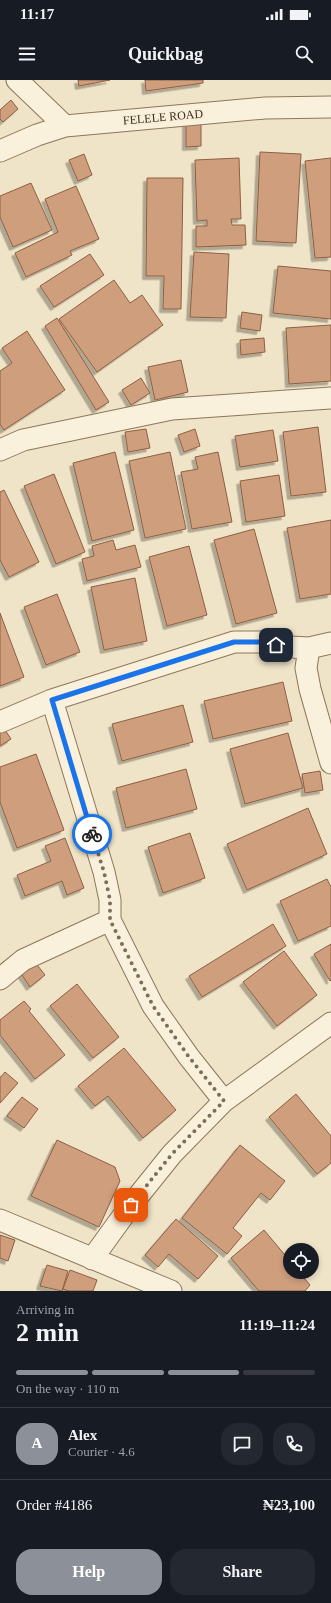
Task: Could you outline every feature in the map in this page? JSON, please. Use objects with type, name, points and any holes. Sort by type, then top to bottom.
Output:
[{"type":"street","points":[[17,80],[65,126]]},
{"type":"street","name":"FELELE ROAD","points":[[0,151],[37,135],[65,126],[265,108],[331,107]]},
{"type":"street","points":[[0,450],[22,440],[172,409],[331,398]]},
{"type":"street","points":[[0,722],[52,700],[234,642],[262,642],[290,647],[309,648],[331,643]]},
{"type":"street","points":[[309,648],[306,668],[310,688],[331,763]]},
{"type":"street","points":[[52,700],[104,872],[110,900],[110,920],[153,1006],[189,1057],[224,1101]]},
{"type":"street","points":[[0,979],[23,960],[110,920]]},
{"type":"street","points":[[92,1259],[131,1205],[172,1154],[224,1101],[331,1023]]},
{"type":"street","points":[[0,1220],[92,1259],[140,1286],[171,1291]]},
{"type":"building","points":[[78,80],[110,80],[79,86]]},
{"type":"building","points":[[145,80],[203,80],[203,83],[146,91]]},
{"type":"building","points":[[11,100],[18,109],[3,122],[0,119],[0,110]]},
{"type":"building","points":[[186,123],[201,123],[201,146],[186,147]]},
{"type":"building","points":[[260,152],[301,154],[296,243],[256,241]]},
{"type":"building","points":[[84,154],[92,175],[78,181],[69,160]]},
{"type":"building","points":[[239,158],[241,219],[231,219],[232,225],[245,225],[246,245],[196,247],[196,226],[207,226],[207,220],[197,221],[195,160]]},
{"type":"building","points":[[331,158],[331,257],[315,258],[305,161]]},
{"type":"building","points":[[147,178],[183,178],[181,309],[163,309],[164,276],[146,276]]},
{"type":"building","points":[[31,183],[52,230],[13,247],[0,217],[0,196]]},
{"type":"building","points":[[76,186],[99,239],[70,251],[72,255],[26,277],[15,253],[58,232],[45,199]]},
{"type":"building","points":[[194,252],[229,254],[226,318],[190,317]]},
{"type":"building","points":[[90,254],[104,275],[54,307],[40,286]]},
{"type":"building","points":[[278,266],[331,271],[331,319],[273,313]]},
{"type":"building","points":[[114,280],[130,303],[142,295],[163,325],[97,372],[59,319]]},
{"type":"building","points":[[242,312],[262,315],[260,331],[240,328]]},
{"type":"building","points":[[57,318],[109,402],[96,410],[45,326]]},
{"type":"building","points":[[331,325],[331,381],[289,384],[286,328]]},
{"type":"building","points":[[27,331],[65,390],[4,430],[0,424],[0,371],[12,363],[2,348]]},
{"type":"building","points":[[264,338],[265,352],[241,355],[240,340]]},
{"type":"building","points":[[181,360],[188,392],[155,400],[148,367]]},
{"type":"building","points":[[141,378],[150,393],[131,405],[122,390]]},
{"type":"building","points":[[318,427],[326,492],[291,496],[283,432]]},
{"type":"building","points":[[146,429],[150,448],[128,452],[125,432]]},
{"type":"building","points":[[195,429],[200,446],[184,452],[178,435]]},
{"type":"building","points":[[273,430],[278,461],[240,467],[235,436]]},
{"type":"building","points":[[115,452],[134,530],[92,541],[73,463]]},
{"type":"building","points":[[170,452],[186,529],[145,538],[129,461]]},
{"type":"building","points":[[218,452],[232,522],[192,529],[181,472],[198,469],[195,457]]},
{"type":"building","points":[[54,474],[85,552],[56,564],[24,486]]},
{"type":"building","points":[[279,475],[285,516],[246,522],[240,481]]},
{"type":"building","points":[[4,490],[39,562],[9,577],[0,560],[0,492]]},
{"type":"building","points":[[331,520],[331,594],[300,599],[287,528]]},
{"type":"building","points":[[254,529],[277,613],[236,624],[214,540]]},
{"type":"building","points":[[113,540],[116,550],[135,545],[141,567],[87,581],[82,559],[94,556],[92,546]]},
{"type":"building","points":[[189,546],[207,615],[167,626],[149,557]]},
{"type":"building","points":[[135,578],[147,641],[104,650],[91,587]]},
{"type":"building","points":[[57,594],[80,652],[46,665],[24,607]]},
{"type":"building","points":[[0,613],[24,677],[0,686]]},
{"type":"building","points":[[283,682],[292,721],[213,739],[204,701]]},
{"type":"building","points":[[183,705],[193,742],[122,761],[112,724]]},
{"type":"building","points":[[5,730],[11,739],[0,746],[0,733]]},
{"type":"building","points":[[288,733],[303,788],[245,804],[230,749]]},
{"type":"building","points":[[36,754],[64,830],[17,848],[0,802],[0,767]]},
{"type":"building","points":[[186,769],[197,809],[126,828],[116,788]]},
{"type":"building","points":[[320,771],[323,790],[305,793],[302,774]]},
{"type":"building","points":[[308,808],[327,854],[247,890],[227,844]]},
{"type":"building","points":[[190,833],[205,878],[163,893],[148,847]]},
{"type":"building","points":[[65,838],[84,888],[67,895],[62,881],[25,896],[17,875],[51,861],[45,846]]},
{"type":"building","points":[[327,879],[331,887],[331,926],[298,941],[280,901]]},
{"type":"building","points":[[273,924],[286,946],[202,997],[189,976]]},
{"type":"building","points":[[331,944],[331,980],[330,981],[314,954]]},
{"type":"building","points":[[284,951],[317,995],[277,1026],[243,982]]},
{"type":"building","points":[[34,961],[45,975],[30,987],[20,972]]},
{"type":"building","points":[[77,984],[119,1037],[93,1058],[50,1006]]},
{"type":"building","points":[[24,1001],[31,1009],[29,1011],[65,1055],[35,1079],[0,1035],[0,1020]]},
{"type":"building","points":[[124,1048],[176,1110],[143,1138],[108,1096],[95,1106],[78,1086]]},
{"type":"building","points":[[5,1072],[18,1083],[0,1103],[0,1078]]},
{"type":"building","points":[[296,1094],[331,1136],[331,1163],[317,1174],[269,1117]]},
{"type":"building","points":[[22,1097],[38,1109],[24,1128],[7,1116]]},
{"type":"building","points":[[57,1140],[115,1167],[120,1181],[99,1227],[31,1196]]},
{"type":"building","points":[[240,1145],[285,1181],[270,1200],[261,1193],[233,1228],[242,1236],[227,1254],[182,1218]]},
{"type":"building","points":[[176,1219],[218,1256],[198,1279],[169,1254],[158,1267],[145,1255]]},
{"type":"building","points":[[264,1230],[283,1253],[283,1279],[305,1279],[310,1285],[305,1291],[259,1291],[231,1258]]},
{"type":"building","points":[[0,1235],[15,1240],[8,1261],[0,1258]]},
{"type":"building","points":[[47,1265],[68,1271],[62,1291],[40,1286]]},
{"type":"building","points":[[70,1270],[97,1280],[93,1291],[69,1291],[63,1289]]},
{"type":"way so far","points":[[92,834],[104,872],[110,900],[110,920],[153,1006],[189,1057],[224,1101],[172,1154],[131,1205]]},
{"type":"route","points":[[92,834],[52,700],[234,642],[262,642],[276,645]]}]
